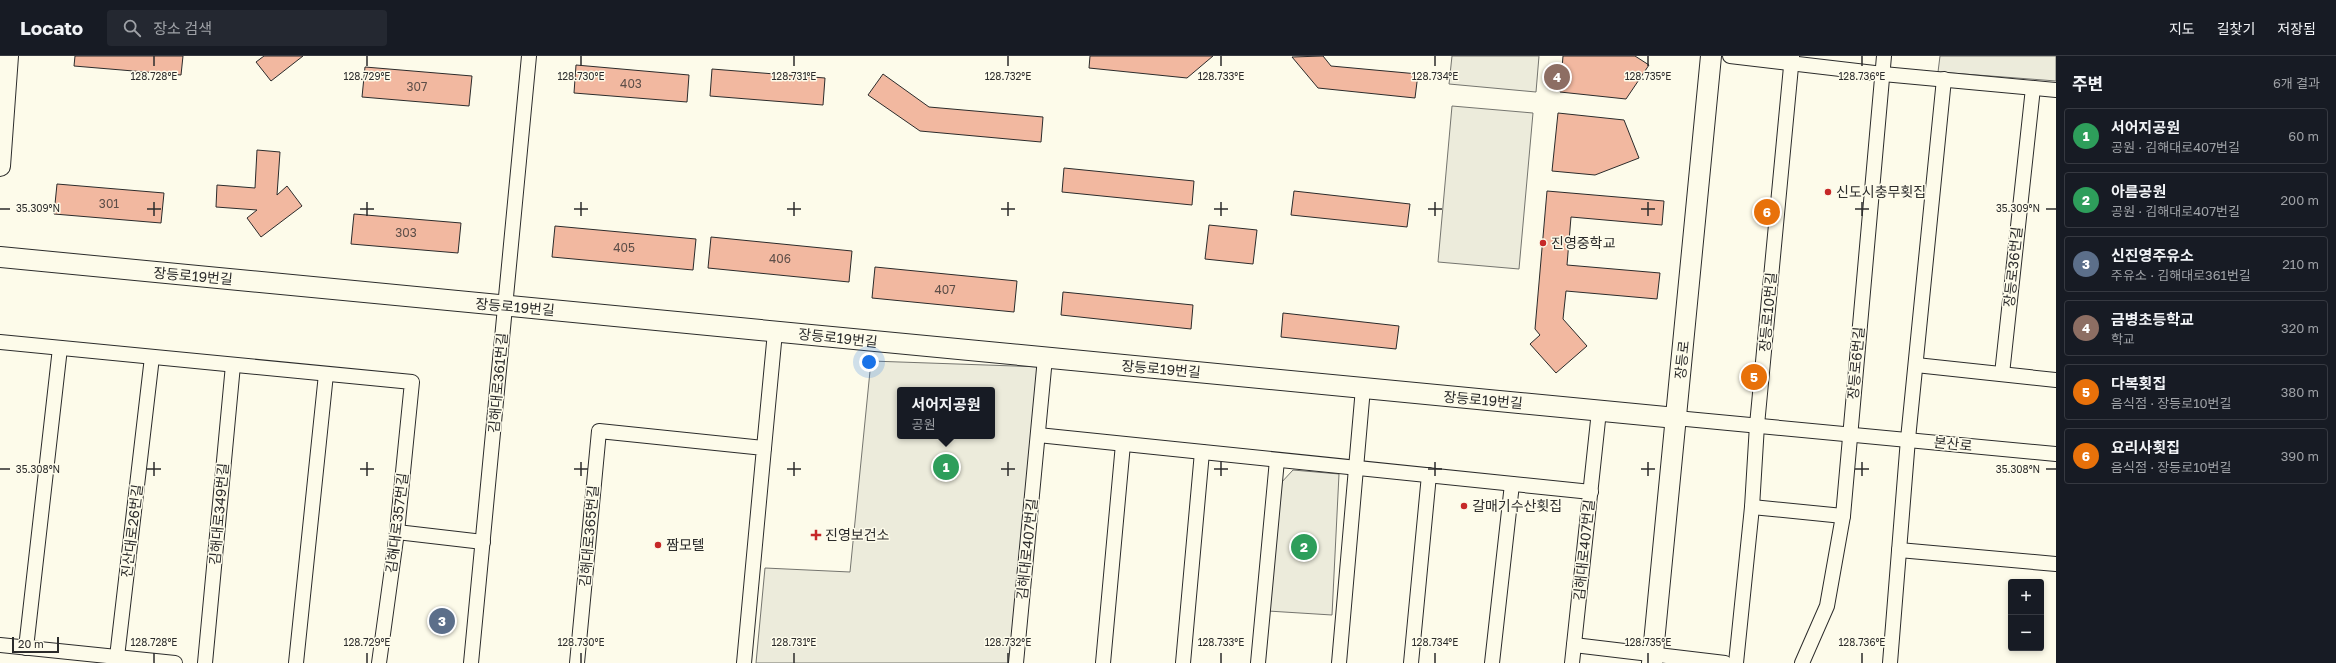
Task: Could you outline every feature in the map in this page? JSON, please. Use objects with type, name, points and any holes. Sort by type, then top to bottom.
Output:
[{"type":"street","name":"김해대로361번길","points":[[471,663],[529,56]]},
{"type":"street","name":"장등로","points":[[1652,658],[1711,56]]},
{"type":"street","points":[[1730,56],[1791,60],[1883,74],[2056,90]]},
{"type":"street","name":"장등로6번길","points":[[1802,663],[1827,606],[1843,516],[1884,56]]},
{"type":"street","points":[[0,166],[5,59]]},
{"type":"street","name":"장등로10번길","points":[[1736,663],[1752,507],[1757,425],[1791,60]]},
{"type":"street","points":[[1890,663],[1908,439],[1944,79]]},
{"type":"street","name":"장등로36번길","points":[[2002,374],[2033,88]]},
{"type":"street","name":"장등로19번길","points":[[0,257],[1676,418]]},
{"type":"street","points":[[744,663],[775,332]]},
{"type":"street","points":[[0,342],[326,374],[296,663]]},
{"type":"street","points":[[26,648],[60,348]]},
{"type":"street","name":"진산대로26번길","points":[[117,657],[152,357]]},
{"type":"street","name":"김해대로407번길","points":[[1016,663],[1045,358]]},
{"type":"street","name":"김해대로349번길","points":[[205,663],[233,365]]},
{"type":"street","points":[[1916,365],[2056,380]]},
{"type":"street","name":"김해대로357번길","points":[[326,374],[412,382],[397,532],[379,663]]},
{"type":"street","points":[[1339,663],[1363,388]]},
{"type":"street","points":[[1591,492],[1599,411]]},
{"type":"street","name":"본산로","points":[[1676,418],[1850,433],[2056,454]]},
{"type":"street","name":"김해대로365번길","points":[[577,663],[599,431],[764,448]]},
{"type":"street","name":"김해대로407번길","points":[[1038,436],[1591,492],[1572,663]]},
{"type":"street","points":[[1103,663],[1123,444]]},
{"type":"street","points":[[1183,663],[1202,452]]},
{"type":"street","points":[[1258,663],[1276,460]]},
{"type":"street","points":[[1411,663],[1429,475]]},
{"type":"street","points":[[1492,663],[1512,484]]},
{"type":"street","points":[[1752,507],[1843,516]]},
{"type":"street","points":[[397,532],[483,542]]},
{"type":"street","points":[[1899,550],[2056,564]]},
{"type":"street","points":[[0,645],[175,663]]},
{"type":"street","points":[[1574,645],[1652,658],[1725,663]]},
{"type":"shaded area","points":[[1452,56],[1539,56],[1536,92],[1449,84]]},
{"type":"shaded area","points":[[1940,56],[2056,56],[2056,81],[1938,72]]},
{"type":"shaded area","points":[[1452,106],[1533,113],[1519,269],[1438,262]]},
{"type":"shaded area","points":[[871,361],[1043,367],[1009,663],[756,663],[765,568],[850,572]]},
{"type":"shaded area","points":[[1293,470],[1339,474],[1332,615],[1268,611],[1280,484]]},
{"type":"building","points":[[75,56],[183,56],[181,75],[74,66]]},
{"type":"building","points":[[264,56],[303,56],[271,81],[256,62]]},
{"type":"building","points":[[1090,56],[1213,56],[1187,78],[1089,68]]},
{"type":"building","points":[[1323,56],[1331,66],[1418,74],[1415,98],[1318,88],[1292,57]]},
{"type":"building","points":[[1563,56],[1635,56],[1649,65],[1626,99],[1560,92]]},
{"type":"building","points":[[576,65],[689,75],[687,102],[574,93]]},
{"type":"building","points":[[365,67],[472,76],[469,106],[362,97]]},
{"type":"building","points":[[712,69],[825,78],[823,105],[710,96]]},
{"type":"building","points":[[883,74],[929,107],[1043,117],[1041,142],[920,131],[868,95]]},
{"type":"building","points":[[1558,113],[1624,120],[1639,158],[1595,175],[1552,171]]},
{"type":"building","points":[[257,150],[280,152],[277,195],[287,186],[302,206],[261,237],[247,218],[257,210],[216,207],[217,185],[255,188]]},
{"type":"building","points":[[1064,168],[1194,181],[1192,205],[1062,192]]},
{"type":"building","points":[[57,184],[164,193],[161,223],[54,214]]},
{"type":"building","points":[[1294,191],[1410,204],[1407,227],[1291,215]]},
{"type":"building","points":[[1547,191],[1664,201],[1662,225],[1571,217],[1567,265],[1660,273],[1657,299],[1566,291],[1563,319],[1587,346],[1556,373],[1530,344],[1540,335],[1535,329]]},
{"type":"building","points":[[354,214],[461,223],[458,253],[351,244]]},
{"type":"building","points":[[1209,225],[1257,230],[1253,264],[1205,259]]},
{"type":"building","points":[[555,226],[696,239],[693,270],[552,257]]},
{"type":"building","points":[[711,237],[852,251],[849,282],[708,268]]},
{"type":"building","points":[[875,267],[1017,281],[1014,312],[872,298]]},
{"type":"building","points":[[1063,292],[1193,305],[1191,329],[1061,315]]},
{"type":"building","points":[[1283,313],[1399,326],[1396,349],[1281,337]]},
{"type":"place","name":"금병초등학교","points":[[1557,77]]},
{"type":"place","name":"신도시충무횟집","points":[[1828,192]]},
{"type":"place","name":"요리사횟집","points":[[1767,212]]},
{"type":"place","name":"진영중학교","points":[[1543,243]]},
{"type":"place","name":"다복횟집","points":[[1754,377]]},
{"type":"place","name":"서어지공원","points":[[946,467]]},
{"type":"place","name":"갈매기수산횟집","points":[[1464,506]]},
{"type":"place","name":"진영보건소","points":[[816,535]]},
{"type":"place","name":"짬모텔","points":[[658,545]]},
{"type":"place","name":"아름공원","points":[[1304,547]]},
{"type":"place","name":"신진영주유소","points":[[442,621]]}]
